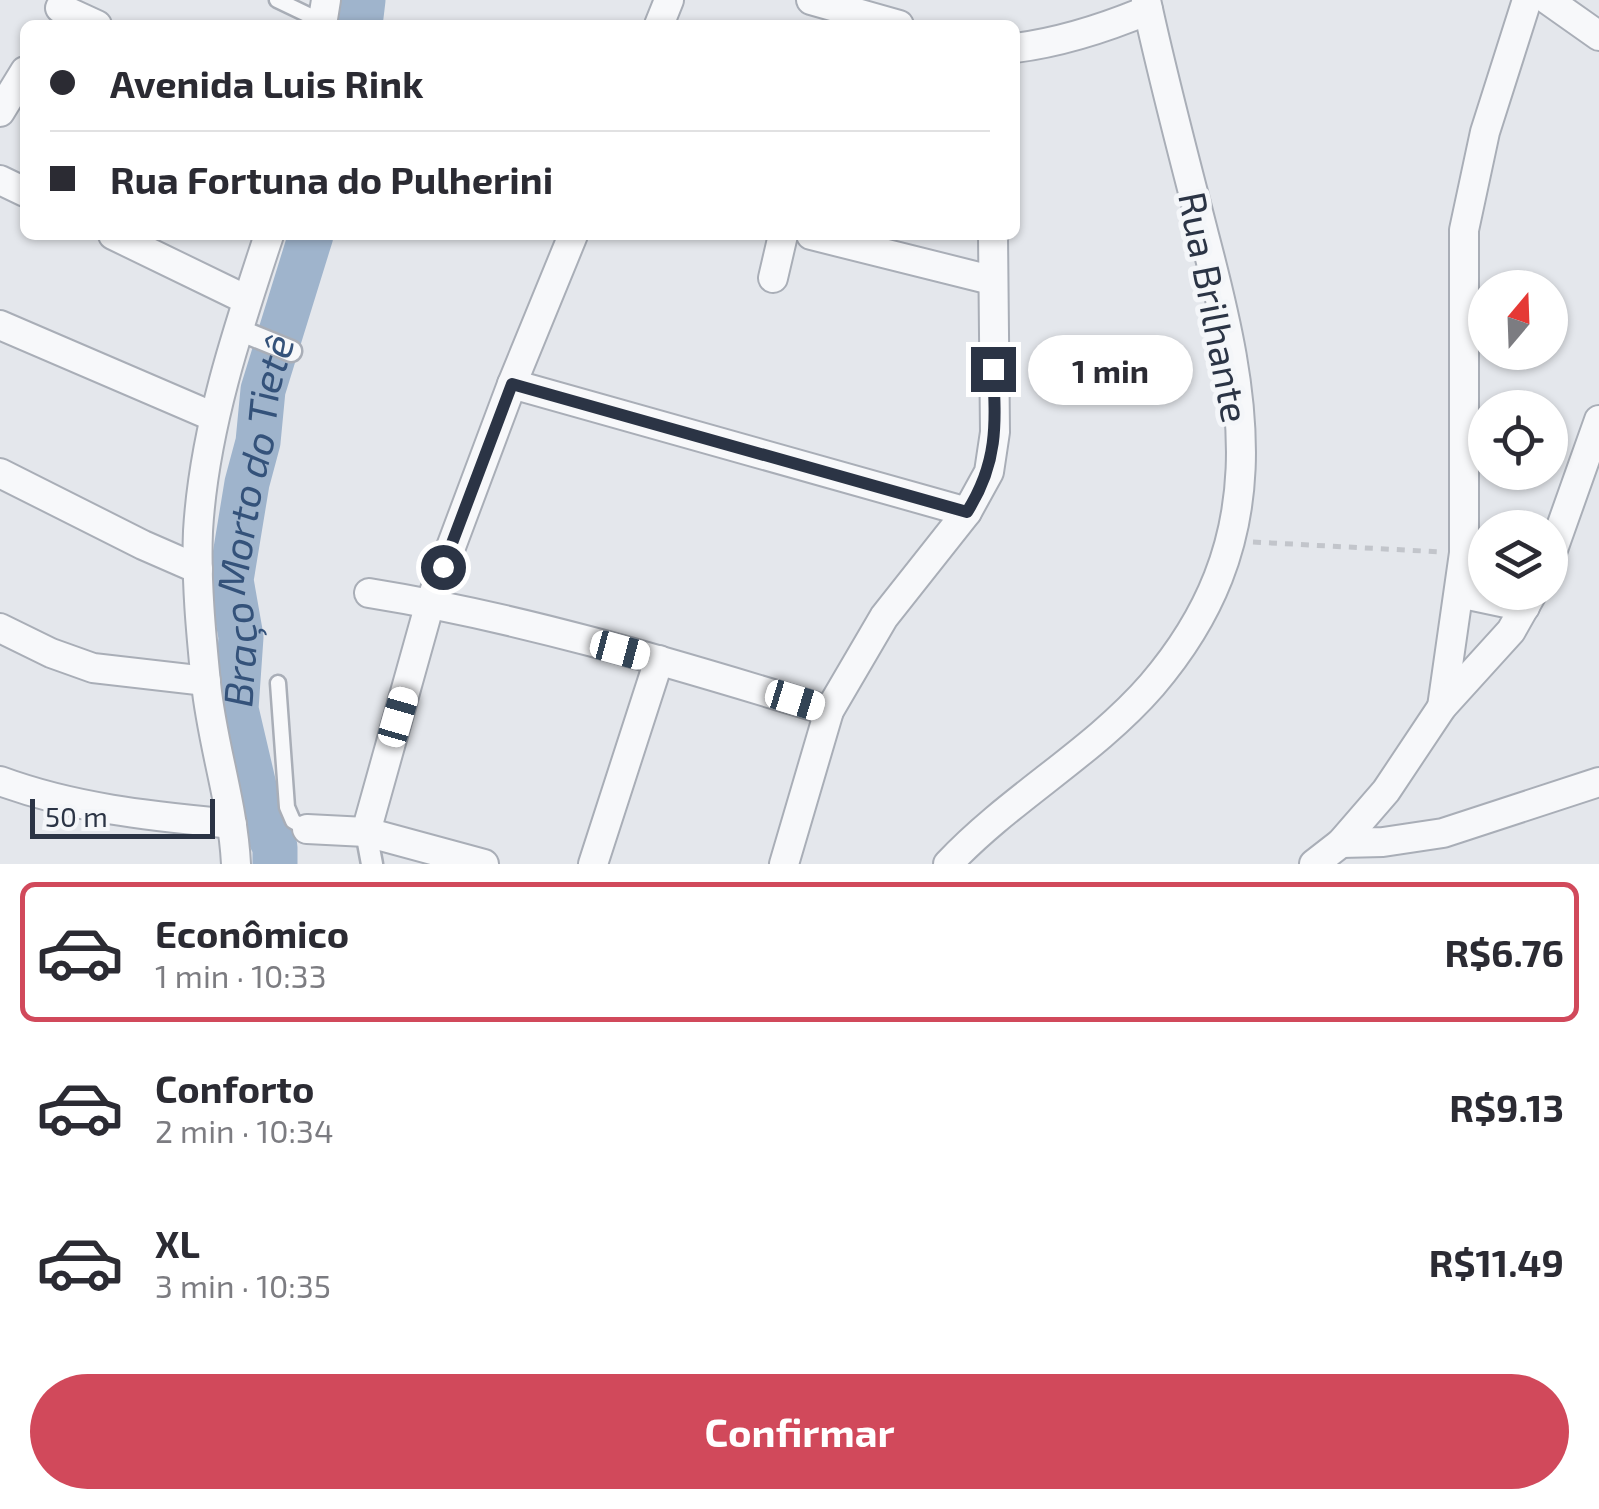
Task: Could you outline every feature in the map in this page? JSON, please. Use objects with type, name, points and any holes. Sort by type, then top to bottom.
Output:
[{"type":"street","points":[[811,0],[881,20]]},
{"type":"street","points":[[1442,707],[1464,553],[1464,230],[1485,132],[1528,0]]},
{"type":"street","points":[[1548,0],[1599,36]]},
{"type":"street","points":[[1020,47],[1092,32],[1147,5]]},
{"type":"street","name":"Rua Brilhante","points":[[948,864],[971,840],[1121,716],[1150,686],[1193,628],[1230,541],[1239,503],[1240,399],[1236,368],[1147,5]]},
{"type":"street","points":[[58,11],[83,20]]},
{"type":"street","points":[[0,112],[20,84]]},
{"type":"street","points":[[123,240],[247,300]]},
{"type":"street","points":[[236,864],[206,682],[198,569],[200,512],[214,416],[267,240]]},
{"type":"street","points":[[372,864],[366,832],[430,603],[571,240]]},
{"type":"street","points":[[773,278],[782,240]]},
{"type":"street","points":[[831,240],[991,280]]},
{"type":"street","points":[[784,864],[829,711],[884,617],[982,488],[993,450],[993,240]]},
{"type":"street","points":[[0,325],[214,416]]},
{"type":"street","points":[[240,331],[291,350]]},
{"type":"street","points":[[512,384],[967,512]]},
{"type":"street","points":[[1567,510],[1599,420]]},
{"type":"street","points":[[0,473],[198,569]]},
{"type":"street","points":[[369,593],[430,603],[659,660],[829,711]]},
{"type":"street","points":[[1459,593],[1468,594]]},
{"type":"street","points":[[1314,864],[1340,843],[1386,792],[1442,707],[1482,666],[1522,610]]},
{"type":"street","points":[[0,628],[93,668],[206,682]]},
{"type":"street","points":[[593,864],[659,660]]},
{"type":"street","points":[[0,781],[75,805],[232,824]]},
{"type":"street","points":[[1340,843],[1384,842],[1443,833],[1599,782]]},
{"type":"street","points":[[308,829],[366,832],[484,864]]},
{"type":"lane","points":[[276,0],[324,16]]},
{"type":"lane","points":[[278,683],[287,806],[293,821],[308,829]]},
{"type":"path","points":[[1230,541],[1464,553]]},
{"type":"waterway","name":"Braço Morto do Tietê","points":[[361,20],[363,0]]},
{"type":"waterway","name":"Braço Morto do Tietê","points":[[275,864],[275,847],[262,820],[236,709],[241,637],[231,580],[258,442],[263,390],[309,240]]},
{"type":"route","points":[[443,567],[512,384],[967,512],[989,472],[995,432],[993,369]]}]
